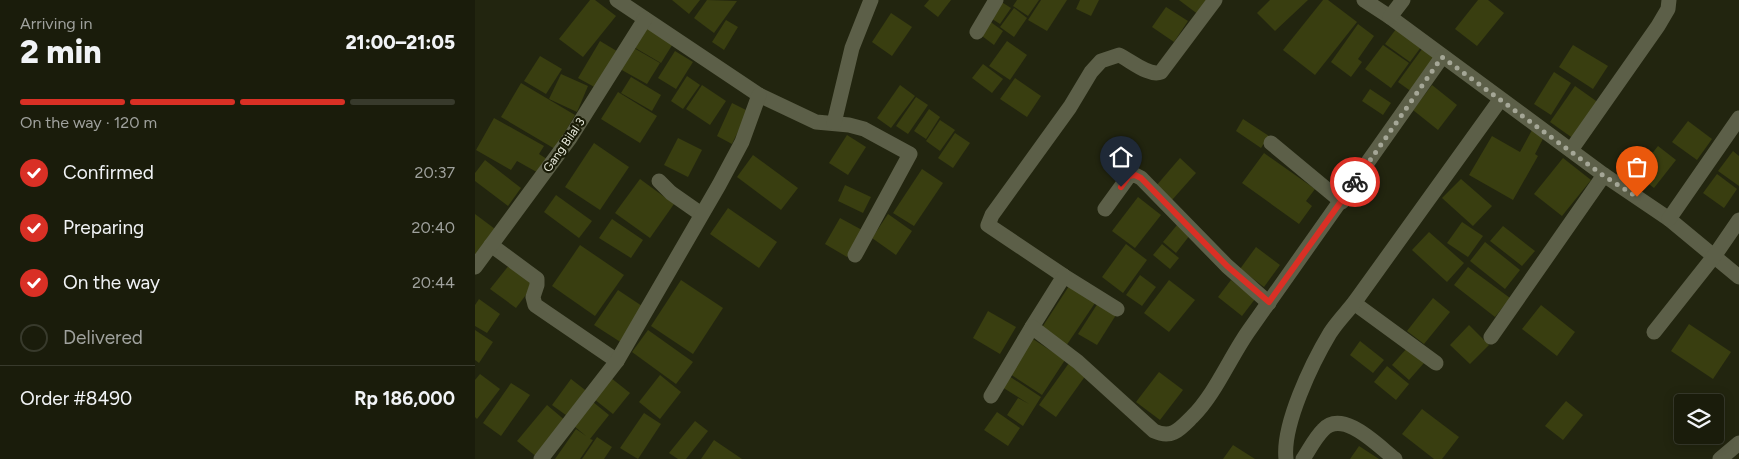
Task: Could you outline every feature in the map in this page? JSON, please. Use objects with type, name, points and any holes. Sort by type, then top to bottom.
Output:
[{"type":"street","points":[[617,0],[759,95],[798,115],[864,129],[911,154],[855,255]]},
{"type":"street","points":[[826,122],[871,0]]},
{"type":"street","points":[[977,32],[996,0]]},
{"type":"street","points":[[1117,309],[988,226],[992,215],[1070,107],[1091,72],[1101,61],[1119,54],[1150,72],[1157,74],[1161,72],[1215,0]]},
{"type":"street","points":[[1364,0],[1390,17],[1604,176],[1669,219],[1739,277]]},
{"type":"street","points":[[1390,17],[1403,0]]},
{"type":"street","points":[[1571,150],[1658,26],[1668,9],[1669,0]]},
{"type":"street","name":"Gang Bilal 3","points":[[475,267],[570,138],[645,19]]},
{"type":"street","points":[[1031,326],[1079,362],[1154,431],[1163,435],[1173,434],[1193,417],[1269,302],[1342,202],[1442,57]]},
{"type":"street","points":[[541,459],[617,361],[742,142],[759,95]]},
{"type":"street","points":[[1286,459],[1286,438],[1305,386],[1331,331],[1354,303],[1500,100]]},
{"type":"street","points":[[1669,219],[1739,118]]},
{"type":"street","points":[[1271,143],[1342,202]]},
{"type":"street","points":[[1105,209],[1129,176],[1135,175],[1141,178],[1227,266],[1269,302]]},
{"type":"street","points":[[1491,337],[1604,176]]},
{"type":"street","points":[[659,180],[671,193],[701,214]]},
{"type":"street","points":[[1654,332],[1715,256],[1739,220]]},
{"type":"street","points":[[491,245],[537,279],[533,297],[535,305],[617,361]]},
{"type":"street","points":[[991,396],[1031,326],[1064,276]]},
{"type":"street","points":[[1354,303],[1436,363]]},
{"type":"street","points":[[1303,459],[1324,428],[1340,423],[1353,426],[1395,459]]},
{"type":"street","points":[[1720,459],[1739,443]]},
{"type":"building","points":[[590,0],[595,0],[616,16],[583,57],[559,39]]},
{"type":"building","points":[[672,0],[700,0],[689,14]]},
{"type":"building","points":[[707,0],[737,1],[714,33],[694,18]]},
{"type":"building","points":[[929,0],[951,0],[938,17],[924,6]]},
{"type":"building","points":[[1017,0],[1039,0],[1028,16],[1013,6]]},
{"type":"building","points":[[1041,0],[1067,0],[1047,31],[1028,20]]},
{"type":"building","points":[[1080,0],[1099,0],[1091,16],[1076,9]]},
{"type":"building","points":[[1179,0],[1210,0],[1199,15]]},
{"type":"building","points":[[1270,0],[1308,0],[1275,31],[1257,13]]},
{"type":"building","points":[[1323,0],[1328,0],[1357,22],[1315,75],[1283,50]]},
{"type":"building","points":[[1478,0],[1488,0],[1504,13],[1477,46],[1455,29]]},
{"type":"building","points":[[1000,1],[1011,8],[1000,24],[989,17]]},
{"type":"building","points":[[1166,7],[1188,21],[1174,42],[1152,27]]},
{"type":"building","points":[[1014,8],[1027,18],[1014,37],[1000,27]]},
{"type":"building","points":[[891,13],[912,27],[892,56],[872,42]]},
{"type":"building","points":[[726,20],[738,27],[724,50],[712,42]]},
{"type":"building","points":[[988,20],[1003,31],[994,45],[978,33]]},
{"type":"building","points":[[1358,24],[1374,36],[1358,59],[1362,62],[1351,77],[1331,62]]},
{"type":"building","points":[[644,25],[674,42],[661,63],[632,46]]},
{"type":"building","points":[[1396,29],[1421,47],[1410,62],[1385,44]]},
{"type":"building","points":[[600,41],[620,53],[598,89],[578,78]]},
{"type":"building","points":[[1007,41],[1027,55],[1010,80],[989,66]]},
{"type":"building","points":[[1383,45],[1409,63],[1391,88],[1365,69]]},
{"type":"building","points":[[1573,45],[1608,66],[1593,89],[1559,67]]},
{"type":"building","points":[[632,47],[660,63],[647,84],[620,69]]},
{"type":"building","points":[[1422,49],[1436,59],[1412,92],[1398,82]]},
{"type":"building","points":[[675,51],[693,62],[676,89],[658,78]]},
{"type":"building","points":[[540,56],[562,69],[546,94],[524,81]]},
{"type":"building","points":[[983,64],[1003,79],[992,93],[972,78]]},
{"type":"building","points":[[1554,72],[1571,83],[1551,115],[1534,104]]},
{"type":"building","points":[[561,74],[588,86],[577,112],[549,99]]},
{"type":"building","points":[[687,76],[700,85],[683,109],[671,101]]},
{"type":"building","points":[[631,77],[661,95],[652,111],[621,93]]},
{"type":"building","points":[[1015,78],[1041,96],[1027,117],[1000,99]]},
{"type":"building","points":[[521,83],[575,115],[555,149],[501,117]]},
{"type":"building","points":[[702,85],[726,101],[710,125],[686,109]]},
{"type":"building","points":[[900,85],[915,96],[891,128],[877,118]]},
{"type":"building","points":[[1432,85],[1457,105],[1438,130],[1413,110]]},
{"type":"building","points":[[1575,86],[1599,103],[1574,139],[1550,122]]},
{"type":"building","points":[[1370,89],[1391,103],[1383,115],[1362,101]]},
{"type":"building","points":[[618,92],[657,116],[640,143],[601,119]]},
{"type":"building","points":[[916,97],[928,105],[908,134],[896,126]]},
{"type":"building","points":[[732,103],[748,111],[732,144],[717,136]]},
{"type":"building","points":[[929,109],[940,117],[926,139],[914,131]]},
{"type":"building","points":[[494,118],[544,146],[539,154],[550,161],[542,175],[517,161],[511,170],[476,150]]},
{"type":"building","points":[[1243,119],[1269,136],[1261,148],[1236,131]]},
{"type":"building","points":[[940,120],[955,130],[940,151],[926,141]]},
{"type":"building","points":[[1688,121],[1712,139],[1697,160],[1672,142]]},
{"type":"building","points":[[1532,130],[1544,137],[1535,154],[1538,156],[1513,200],[1469,175],[1492,136],[1520,152]]},
{"type":"building","points":[[955,133],[970,143],[953,168],[938,158]]},
{"type":"building","points":[[847,135],[866,147],[848,175],[829,163]]},
{"type":"building","points":[[678,138],[702,150],[688,177],[664,165]]},
{"type":"building","points":[[594,143],[629,167],[600,210],[565,187]]},
{"type":"building","points":[[1658,146],[1676,160],[1654,188],[1636,174]]},
{"type":"building","points":[[1733,151],[1739,156],[1739,186],[1718,171]]},
{"type":"building","points":[[1264,153],[1315,189],[1306,201],[1312,206],[1299,224],[1242,183]]},
{"type":"building","points":[[753,155],[798,188],[781,210],[737,177]]},
{"type":"building","points":[[1180,158],[1196,173],[1172,200],[1156,186]]},
{"type":"building","points":[[1563,158],[1591,180],[1562,216],[1534,194]]},
{"type":"building","points":[[485,160],[521,188],[508,206],[475,181],[475,173]]},
{"type":"building","points":[[922,169],[943,183],[914,226],[893,213]]},
{"type":"building","points":[[1717,174],[1737,189],[1724,208],[1703,193]]},
{"type":"building","points":[[640,179],[674,204],[650,238],[615,213]]},
{"type":"building","points":[[1461,179],[1492,206],[1473,226],[1442,198]]},
{"type":"building","points":[[845,185],[871,197],[863,213],[838,201]]},
{"type":"building","points":[[556,195],[592,221],[579,238],[544,212]]},
{"type":"building","points":[[1138,197],[1161,215],[1135,248],[1112,231]]},
{"type":"building","points":[[728,208],[777,242],[759,268],[710,234]]},
{"type":"building","points":[[475,214],[495,229],[475,256]]},
{"type":"building","points":[[888,214],[912,231],[896,255],[872,238]]},
{"type":"building","points":[[840,218],[862,230],[847,257],[825,244]]},
{"type":"building","points":[[612,219],[643,240],[631,258],[599,238]]},
{"type":"building","points":[[1462,222],[1483,236],[1468,257],[1447,243]]},
{"type":"building","points":[[1177,225],[1190,235],[1176,253],[1163,242]]},
{"type":"building","points":[[1503,226],[1535,251],[1522,266],[1490,241]]},
{"type":"building","points":[[1429,232],[1464,263],[1447,282],[1412,250]]},
{"type":"building","points":[[1485,242],[1520,270],[1505,289],[1470,261]]},
{"type":"building","points":[[1126,244],[1147,260],[1123,293],[1102,277]]},
{"type":"building","points":[[1162,244],[1179,258],[1170,269],[1153,255]]},
{"type":"building","points":[[580,245],[624,275],[595,316],[552,286]]},
{"type":"building","points":[[1256,247],[1280,265],[1264,287],[1240,269]]},
{"type":"building","points":[[510,264],[535,283],[516,308],[490,289]]},
{"type":"building","points":[[1468,267],[1510,298],[1495,317],[1454,285]]},
{"type":"building","points":[[1140,275],[1156,287],[1142,306],[1126,295]]},
{"type":"building","points":[[681,280],[723,308],[693,354],[651,326]]},
{"type":"building","points":[[1169,280],[1195,300],[1169,332],[1144,313]]},
{"type":"building","points":[[1231,280],[1255,299],[1242,316],[1218,297]]},
{"type":"building","points":[[1071,283],[1097,300],[1066,346],[1041,329]]},
{"type":"building","points":[[618,290],[645,308],[622,343],[594,325]]},
{"type":"building","points":[[1433,298],[1450,312],[1424,344],[1407,331]]},
{"type":"building","points":[[479,299],[500,314],[487,333],[475,326],[475,305]]},
{"type":"building","points":[[1098,303],[1116,315],[1097,345],[1078,334]]},
{"type":"building","points":[[1541,305],[1575,332],[1557,356],[1522,329]]},
{"type":"building","points":[[988,311],[1016,327],[1000,354],[973,338]]},
{"type":"building","points":[[1689,324],[1731,352],[1713,379],[1671,351]]},
{"type":"building","points":[[1469,325],[1489,345],[1470,364],[1450,345]]},
{"type":"building","points":[[475,330],[493,342],[479,363],[475,360]]},
{"type":"building","points":[[648,330],[693,362],[676,384],[632,352]]},
{"type":"building","points":[[1033,339],[1065,360],[1042,395],[1010,374]]},
{"type":"building","points":[[1360,341],[1384,360],[1373,373],[1350,355]]},
{"type":"building","points":[[1407,348],[1424,363],[1409,380],[1392,365]]},
{"type":"building","points":[[1069,363],[1086,375],[1056,417],[1039,405]]},
{"type":"building","points":[[1387,366],[1409,384],[1396,400],[1374,382]]},
{"type":"building","points":[[1159,372],[1183,390],[1160,420],[1136,402]]},
{"type":"building","points":[[480,374],[500,389],[477,419],[475,417],[475,380]]},
{"type":"building","points":[[660,375],[681,392],[660,419],[639,402]]},
{"type":"building","points":[[1009,376],[1041,397],[1023,426],[1007,415],[1018,398],[1029,404],[1002,387]]},
{"type":"building","points":[[611,378],[630,393],[613,414],[594,399]]},
{"type":"building","points":[[571,379],[589,393],[570,418],[552,405]]},
{"type":"building","points":[[511,383],[530,395],[501,436],[483,423]]},
{"type":"building","points":[[1566,401],[1583,415],[1563,440],[1545,426]]},
{"type":"building","points":[[593,402],[609,415],[590,439],[593,440],[580,459],[555,459],[576,429],[586,436],[574,426]]},
{"type":"building","points":[[547,405],[567,422],[538,458],[517,441]]},
{"type":"building","points":[[1422,409],[1459,437],[1442,459],[1434,459],[1402,434]]},
{"type":"building","points":[[997,412],[1020,428],[1008,446],[984,430]]},
{"type":"building","points":[[644,413],[661,424],[638,459],[620,448]]},
{"type":"building","points":[[695,421],[708,431],[686,459],[678,459],[669,453]]},
{"type":"building","points":[[597,437],[612,447],[604,459],[582,459]]},
{"type":"building","points":[[714,440],[742,459],[701,459]]},
{"type":"building","points":[[1233,445],[1255,459],[1223,459]]},
{"type":"building","points":[[1359,446],[1379,459],[1350,459]]},
{"type":"way so far","points":[[1355,182],[1442,57],[1604,176],[1637,197]]},
{"type":"route","points":[[1121,187],[1129,176],[1135,175],[1141,178],[1210,250],[1269,302],[1355,182]]}]
